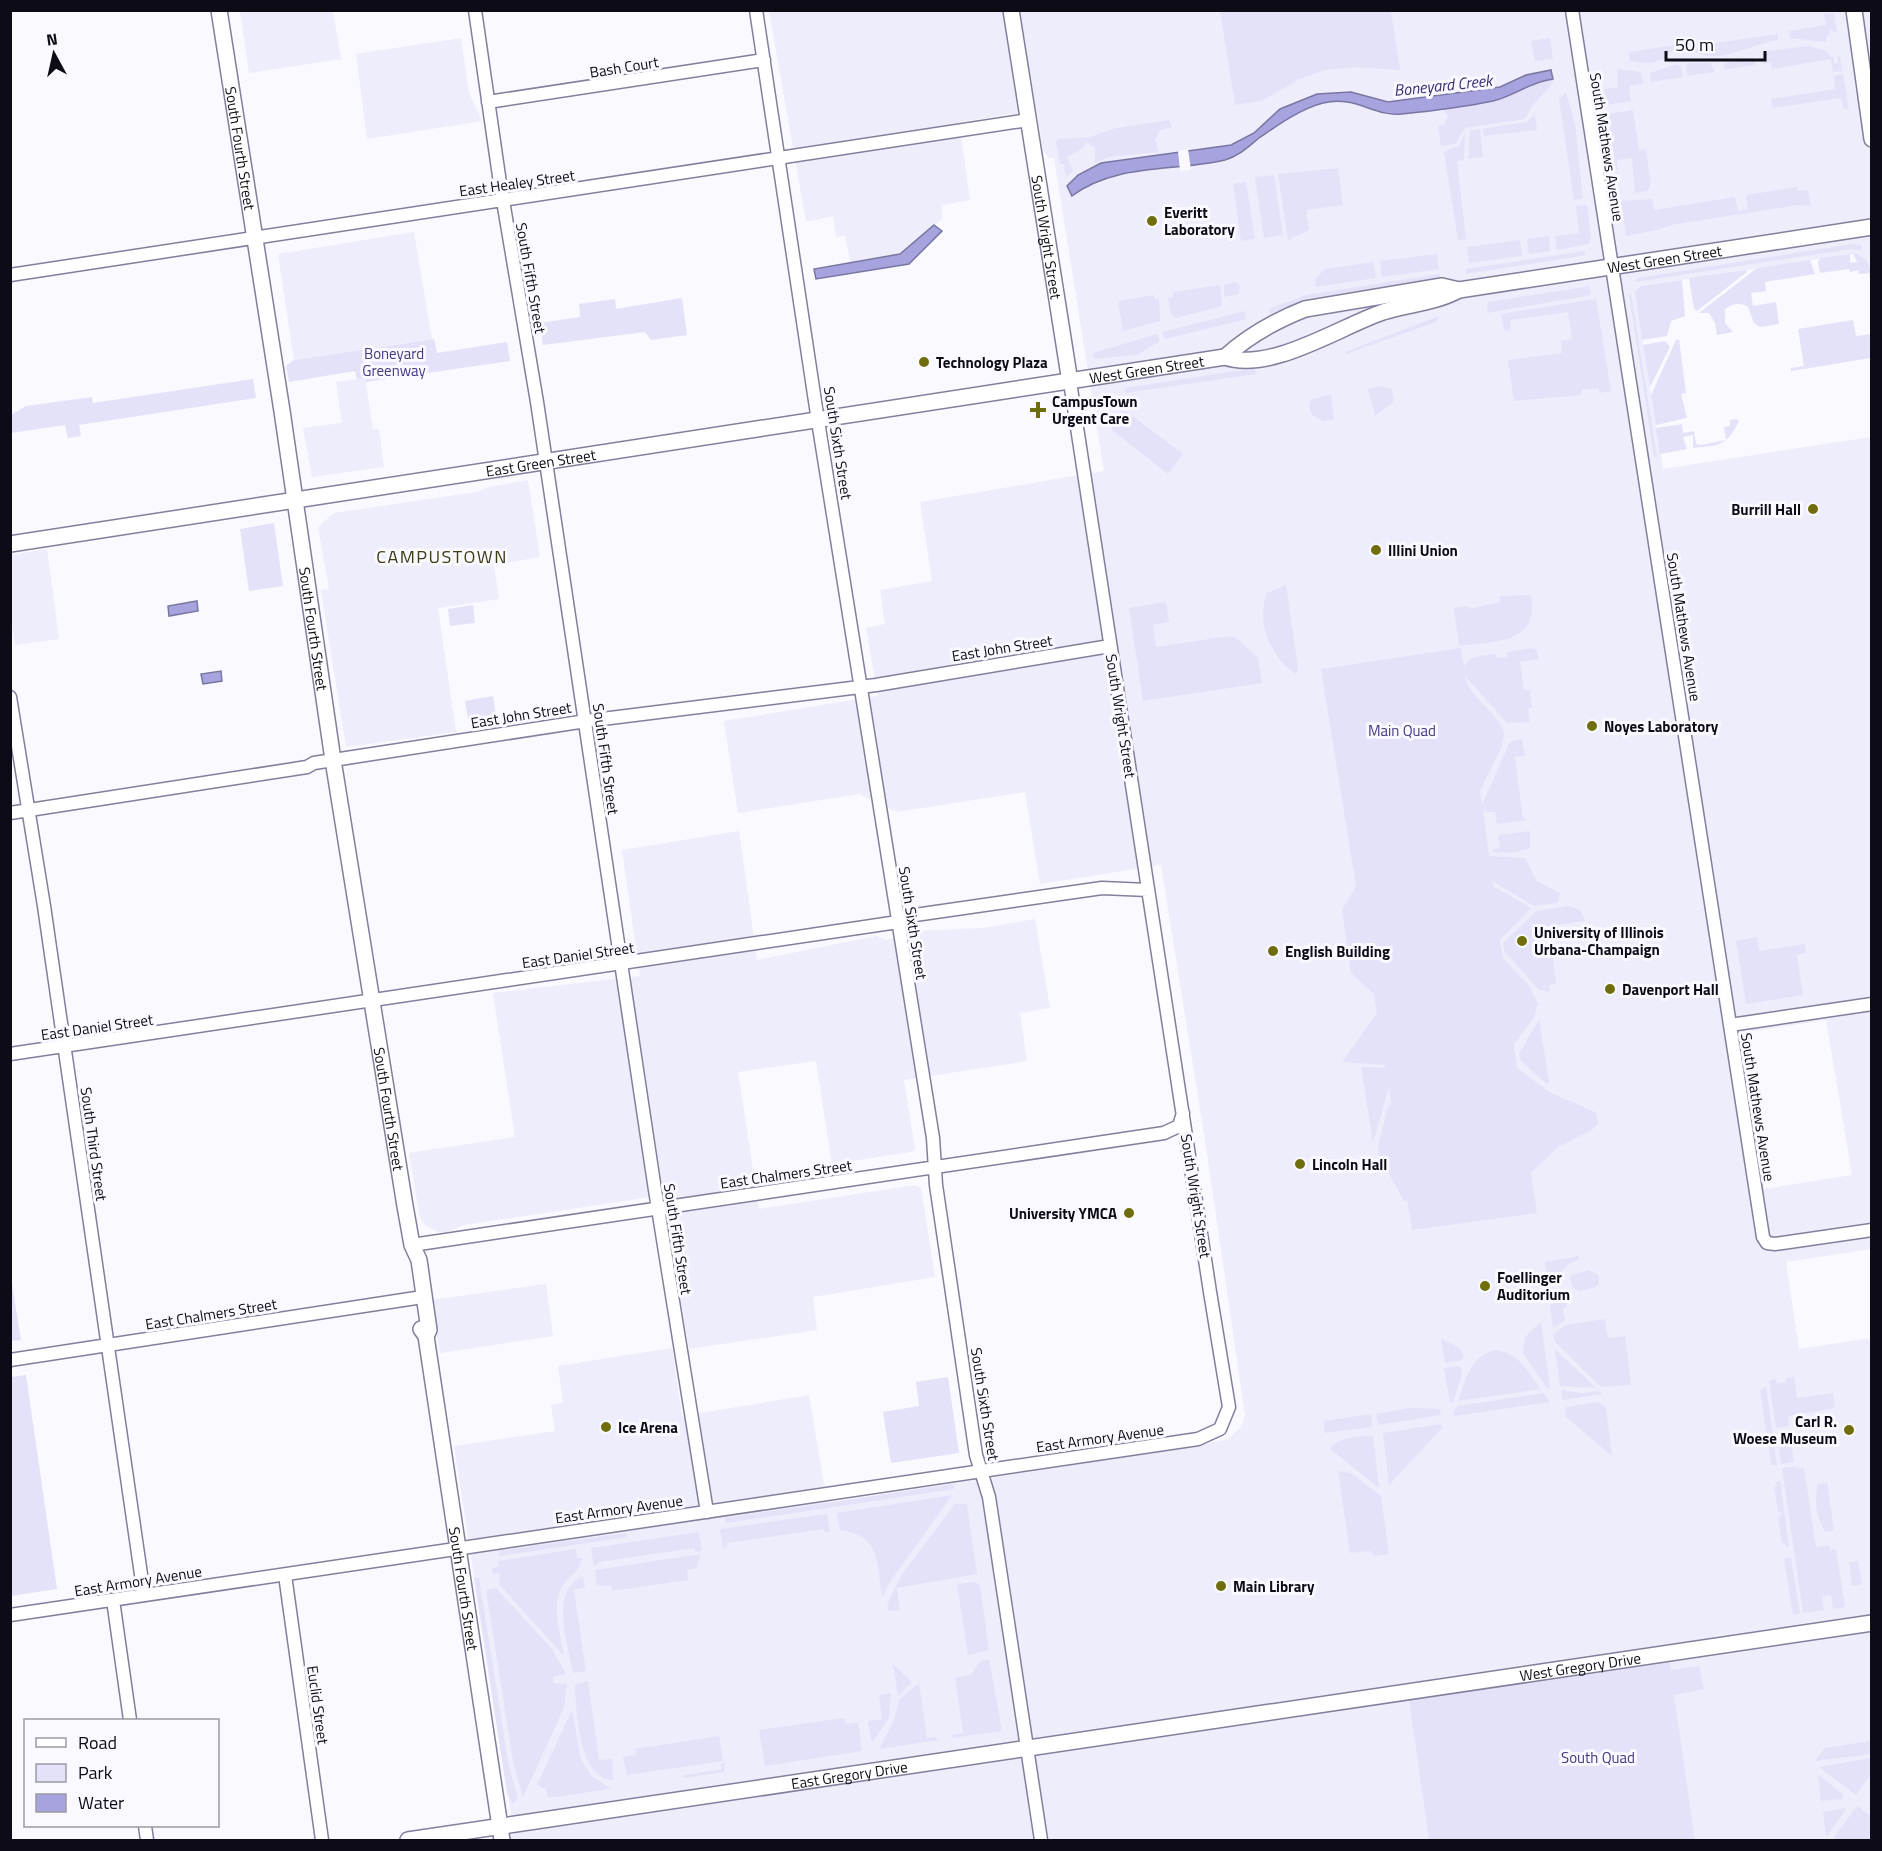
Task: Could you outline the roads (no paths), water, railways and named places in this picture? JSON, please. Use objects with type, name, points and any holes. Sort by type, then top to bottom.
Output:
[{"type":"street","name":"South Fourth Street","points":[[219,10],[333,760],[374,1000],[412,1245],[418,1260],[428,1322],[429,1330],[426,1336]]},
{"type":"street","name":"South Fifth Street","points":[[475,10],[586,721],[658,1208],[708,1512]]},
{"type":"street","name":"South Sixth Street","points":[[756,10],[818,421],[898,922],[980,1471],[989,1497],[1041,1840]]},
{"type":"street","name":"South Wright Street","points":[[1011,10],[1228,1389],[1229,1407],[1225,1421]]},
{"type":"street","name":"South Mathews Avenue","points":[[1572,10],[1610,268],[1645,468],[1763,1237],[1770,1244],[1872,1230]]},
{"type":"street","points":[[1854,10],[1872,139]]},
{"type":"street","name":"Bash Court","points":[[488,102],[764,60]]},
{"type":"street","name":"East Healey Street","points":[[10,275],[1028,120]]},
{"type":"street","name":"West Green Street","points":[[1225,357],[1238,362],[1268,357],[1309,344],[1370,316],[1399,307],[1442,299],[1459,290],[1872,227]]},
{"type":"street","name":"West Green Street","points":[[1070,382],[1225,357],[1286,316],[1305,309],[1442,286],[1459,290]]},
{"type":"street","name":"East Green Street","points":[[10,544],[1070,382]]},
{"type":"street","name":"East John Street","points":[[10,813],[586,721],[861,687],[1110,646]]},
{"type":"street","name":"South Third Street","points":[[10,697],[64,1046],[144,1595]]},
{"type":"street","name":"East Daniel Street","points":[[10,1054],[898,922],[915,915],[1092,889],[1148,890]]},
{"type":"street","points":[[1730,1025],[1872,1004]]},
{"type":"street","points":[[1164,1133],[1179,1126],[1183,1112]]},
{"type":"street","points":[[1164,1133],[1178,1136],[1188,1143]]},
{"type":"street","name":"East Chalmers Street","points":[[412,1245],[1164,1133]]},
{"type":"street","name":"South Fourth Street","points":[[412,1245],[410,1262],[422,1330],[426,1336],[501,1834]]},
{"type":"street","name":"East Chalmers Street","points":[[10,1359],[416,1298]]},
{"type":"street","name":"East Armory Avenue","points":[[10,1615],[1198,1439],[1216,1432],[1225,1421]]},
{"type":"street","name":"Euclid Street","points":[[285,1575],[322,1840]]},
{"type":"street","points":[[113,1600],[130,1719]]},
{"type":"street","name":"West Gregory Drive","points":[[1289,1708],[1872,1623]]},
{"type":"street","name":"East Gregory Drive","points":[[408,1840],[501,1834],[1026,1747],[1289,1708]]},
{"type":"water","points":[[1551,70],[1553,79],[1537,83],[1501,99],[1448,109],[1392,114],[1345,102],[1323,103],[1290,118],[1239,154],[1225,160],[1126,173],[1089,185],[1072,196],[1067,186],[1078,175],[1101,163],[1231,145],[1254,133],[1280,109],[1317,94],[1351,92],[1388,102],[1500,87],[1526,75]]},
{"type":"water","points":[[934,225],[942,231],[909,264],[816,279],[814,269],[900,254]]},
{"type":"water","points":[[197,601],[198,611],[169,616],[168,606]]},
{"type":"water","points":[[221,671],[222,681],[203,684],[201,674]]},
{"type":"place","name":"Everitt Laboratory","points":[[1152,221]]},
{"type":"place","name":"Technology Plaza","points":[[924,362]]},
{"type":"place","name":"CampusTown Urgent Care","points":[[1038,410]]},
{"type":"place","name":"Burrill Hall","points":[[1813,509]]},
{"type":"place","name":"Illini Union","points":[[1376,550]]},
{"type":"place","name":"Noyes Laboratory","points":[[1592,726]]},
{"type":"place","name":"University of Illinois Urbana-Champaign","points":[[1522,941]]},
{"type":"place","name":"English Building","points":[[1273,951]]},
{"type":"place","name":"Davenport Hall","points":[[1610,989]]},
{"type":"place","name":"Lincoln Hall","points":[[1300,1164]]},
{"type":"place","name":"University YMCA","points":[[1129,1213]]},
{"type":"place","name":"Foellinger Auditorium","points":[[1485,1286]]},
{"type":"place","name":"Ice Arena","points":[[606,1427]]},
{"type":"place","name":"Carl R. Woese Museum","points":[[1849,1430]]},
{"type":"place","name":"Main Library","points":[[1221,1586]]},
{"type":"district","name":"CAMPUSTOWN","points":[[442,556]]},
{"type":"water label","name":"Boneyard Creek","points":[[1443,85]]},
{"type":"park label","name":"Boneyard Greenway","points":[[394,362]]},
{"type":"park label","name":"Main Quad","points":[[1402,730]]},
{"type":"park label","name":"South Quad","points":[[1598,1757]]}]
